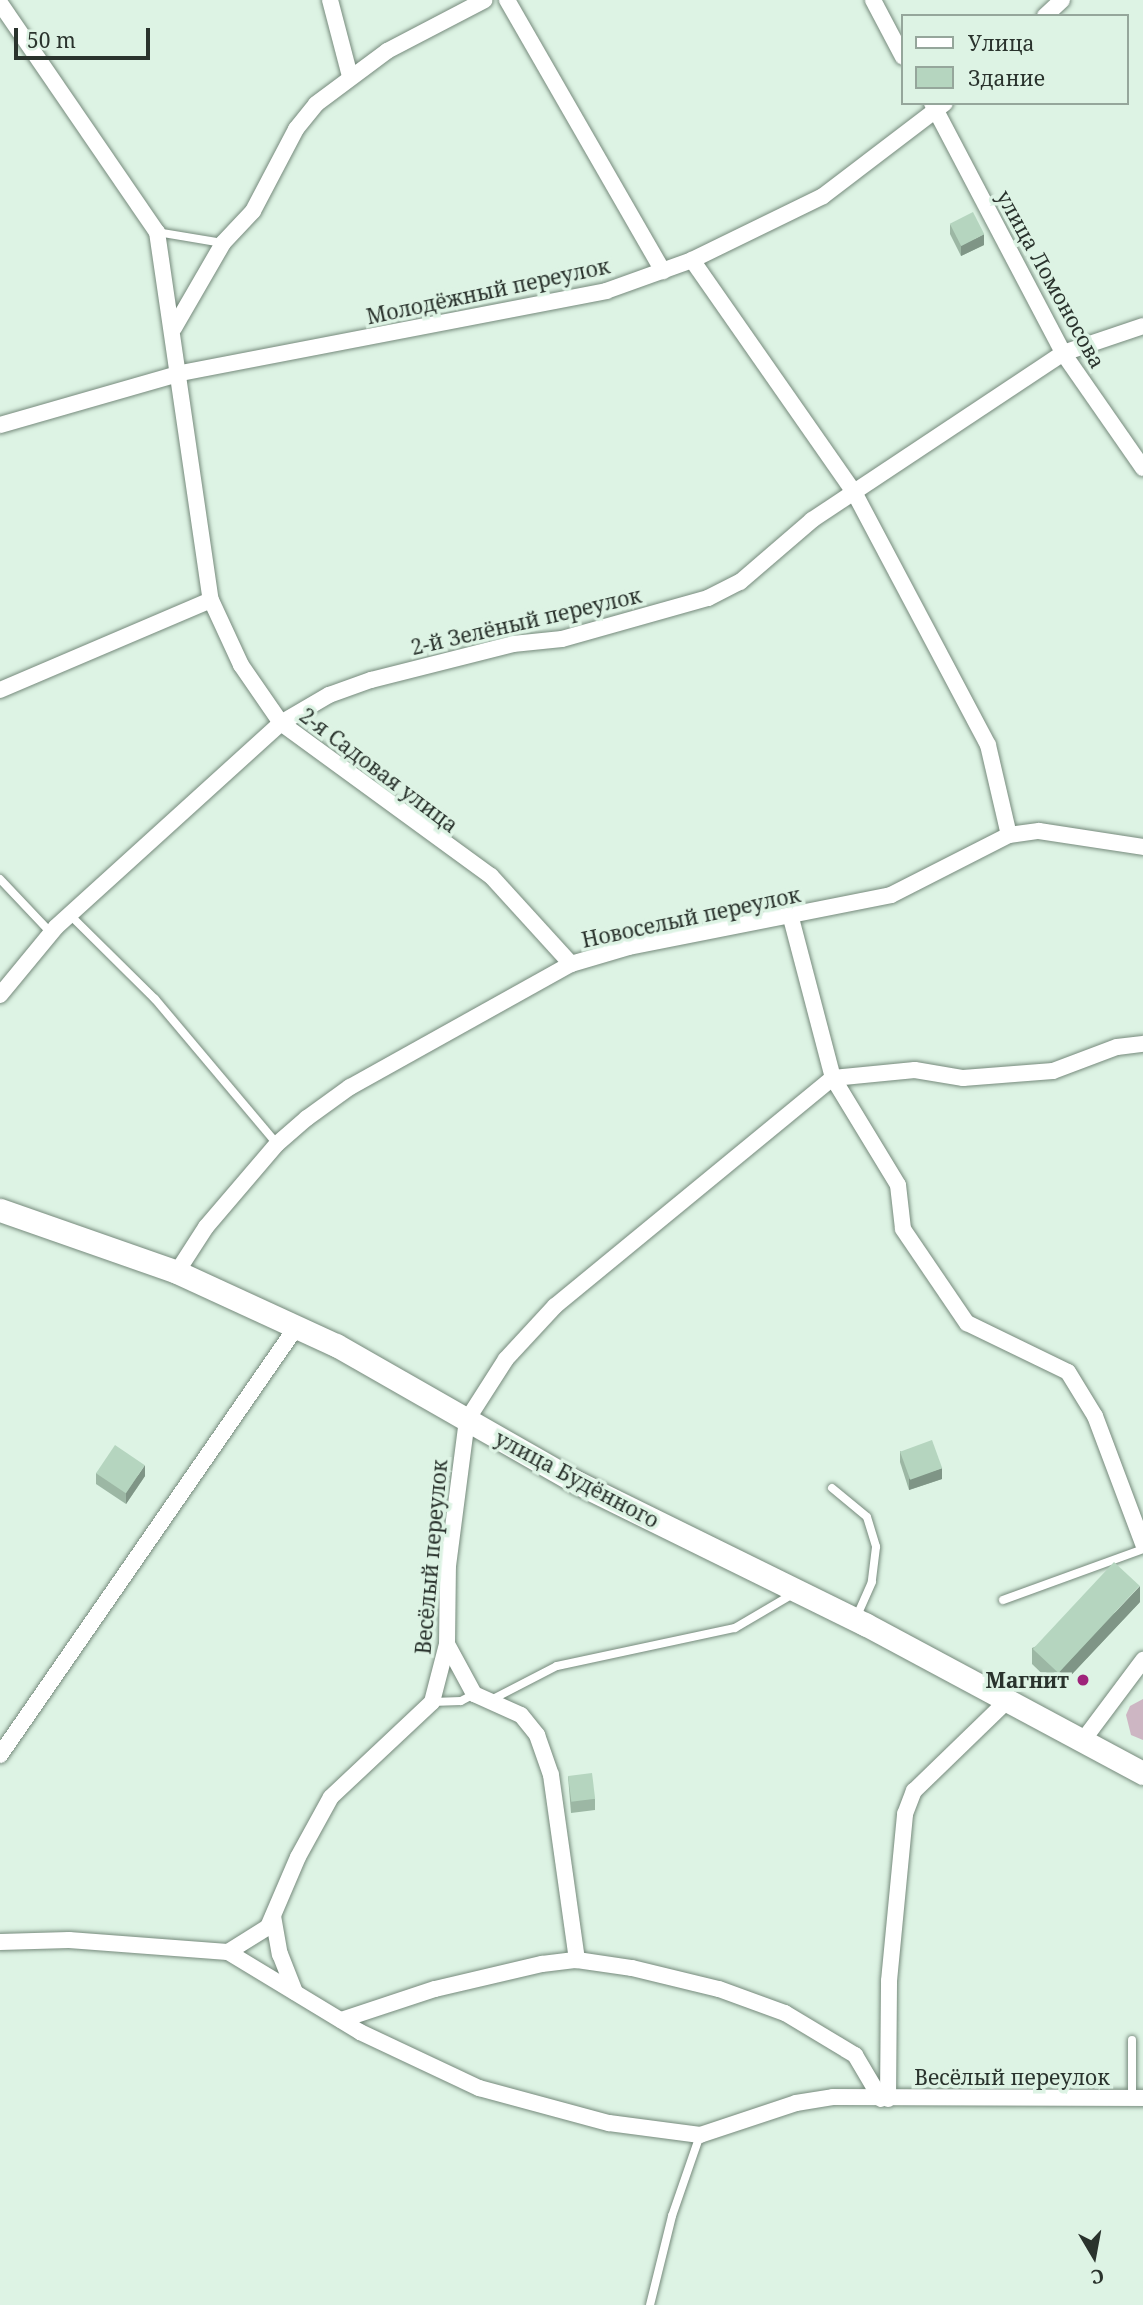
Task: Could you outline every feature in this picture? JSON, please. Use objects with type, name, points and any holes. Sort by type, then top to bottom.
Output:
[{"type":"main road","name":"улица Будённого","points":[[0,1210],[177,1272],[295,1329],[336,1345],[578,1482],[855,1619],[1084,1739],[1143,1773]]},
{"type":"street","points":[[330,0],[350,76]]},
{"type":"street","points":[[174,328],[223,243],[253,211],[296,129],[316,104],[350,76],[485,0]]},
{"type":"street","points":[[507,0],[663,271]]},
{"type":"street","points":[[873,0],[902,55]]},
{"type":"street","points":[[1047,14],[1062,0]]},
{"type":"street","name":"2-я Садовая улица","points":[[0,3],[157,232],[181,373],[211,600],[241,665],[281,723],[491,876],[571,964]]},
{"type":"street","name":"Молодёжный переулок","points":[[0,425],[181,373],[606,290],[663,271],[692,260],[823,195],[937,106]]},
{"type":"street","name":"улица Ломоносова","points":[[937,106],[1063,353],[1143,468]]},
{"type":"street","points":[[692,260],[854,492],[988,745],[1009,835]]},
{"type":"street","name":"2-й Зелёный переулок","points":[[0,995],[51,933],[281,723],[329,695],[371,680],[513,644],[562,639],[708,598],[740,582],[812,520],[1063,353],[1143,327]]},
{"type":"street","points":[[0,690],[211,600]]},
{"type":"street","name":"Новоселый переулок","points":[[177,1272],[206,1227],[277,1143],[351,1087],[571,964],[629,947],[791,918],[891,895],[1009,835],[1039,831],[1143,847]]},
{"type":"street","points":[[791,918],[833,1078],[898,1185],[903,1229],[967,1323],[1068,1372],[1095,1416],[1143,1546]]},
{"type":"street","points":[[467,1420],[506,1359],[555,1306],[833,1078],[915,1070],[963,1078],[1053,1071],[1117,1047],[1143,1044]]},
{"type":"street","points":[[0,1755],[295,1329]]},
{"type":"street","name":"Весёлый переулок","points":[[432,1702],[447,1644],[448,1566],[467,1420]]},
{"type":"street","points":[[447,1644],[482,1697],[521,1715],[540,1745],[551,1775],[577,1960]]},
{"type":"street","points":[[1084,1739],[1143,1660]]},
{"type":"street","points":[[884,2099],[888,1981],[905,1814],[914,1791],[1008,1700]]},
{"type":"street","points":[[228,1952],[259,1935],[273,1916],[298,1857],[331,1797],[432,1702]]},
{"type":"street","points":[[273,1916],[280,1954],[295,1992]]},
{"type":"street","name":"Весёлый переулок","points":[[0,1942],[69,1940],[228,1952],[341,2020],[479,2088],[609,2123],[700,2135],[796,2103],[833,2097],[1138,2098]]},
{"type":"street","points":[[341,2020],[498,1972],[577,1960],[632,1968],[719,1989],[785,2013],[855,2055],[884,2099]]},
{"type":"lane","points":[[157,232],[223,243]]},
{"type":"lane","points":[[0,878],[51,933]]},
{"type":"lane","points":[[70,915],[155,999],[277,1143]]},
{"type":"lane","points":[[832,1488],[867,1517],[876,1547],[872,1582],[855,1619]]},
{"type":"lane","points":[[1003,1600],[1143,1546]]},
{"type":"lane","points":[[432,1702],[482,1697],[557,1666],[735,1628],[798,1591]]},
{"type":"lane","points":[[1132,2040],[1138,2098]]},
{"type":"lane","points":[[650,2305],[672,2216],[700,2135]]},
{"type":"shaded area","points":[[1143,1699],[1143,1740],[1131,1735],[1126,1715],[1130,1706]]},
{"type":"building","points":[[973,212],[984,234],[961,246],[950,224]]},
{"type":"building","points":[[932,1440],[942,1468],[910,1480],[900,1452]]},
{"type":"building","points":[[115,1445],[145,1465],[126,1493],[96,1473]]},
{"type":"building","points":[[1114,1562],[1140,1586],[1058,1673],[1033,1649]]},
{"type":"building","points":[[592,1773],[595,1799],[571,1802],[568,1776]]},
{"type":"place","name":"Магнит","points":[[1083,1680]]}]
